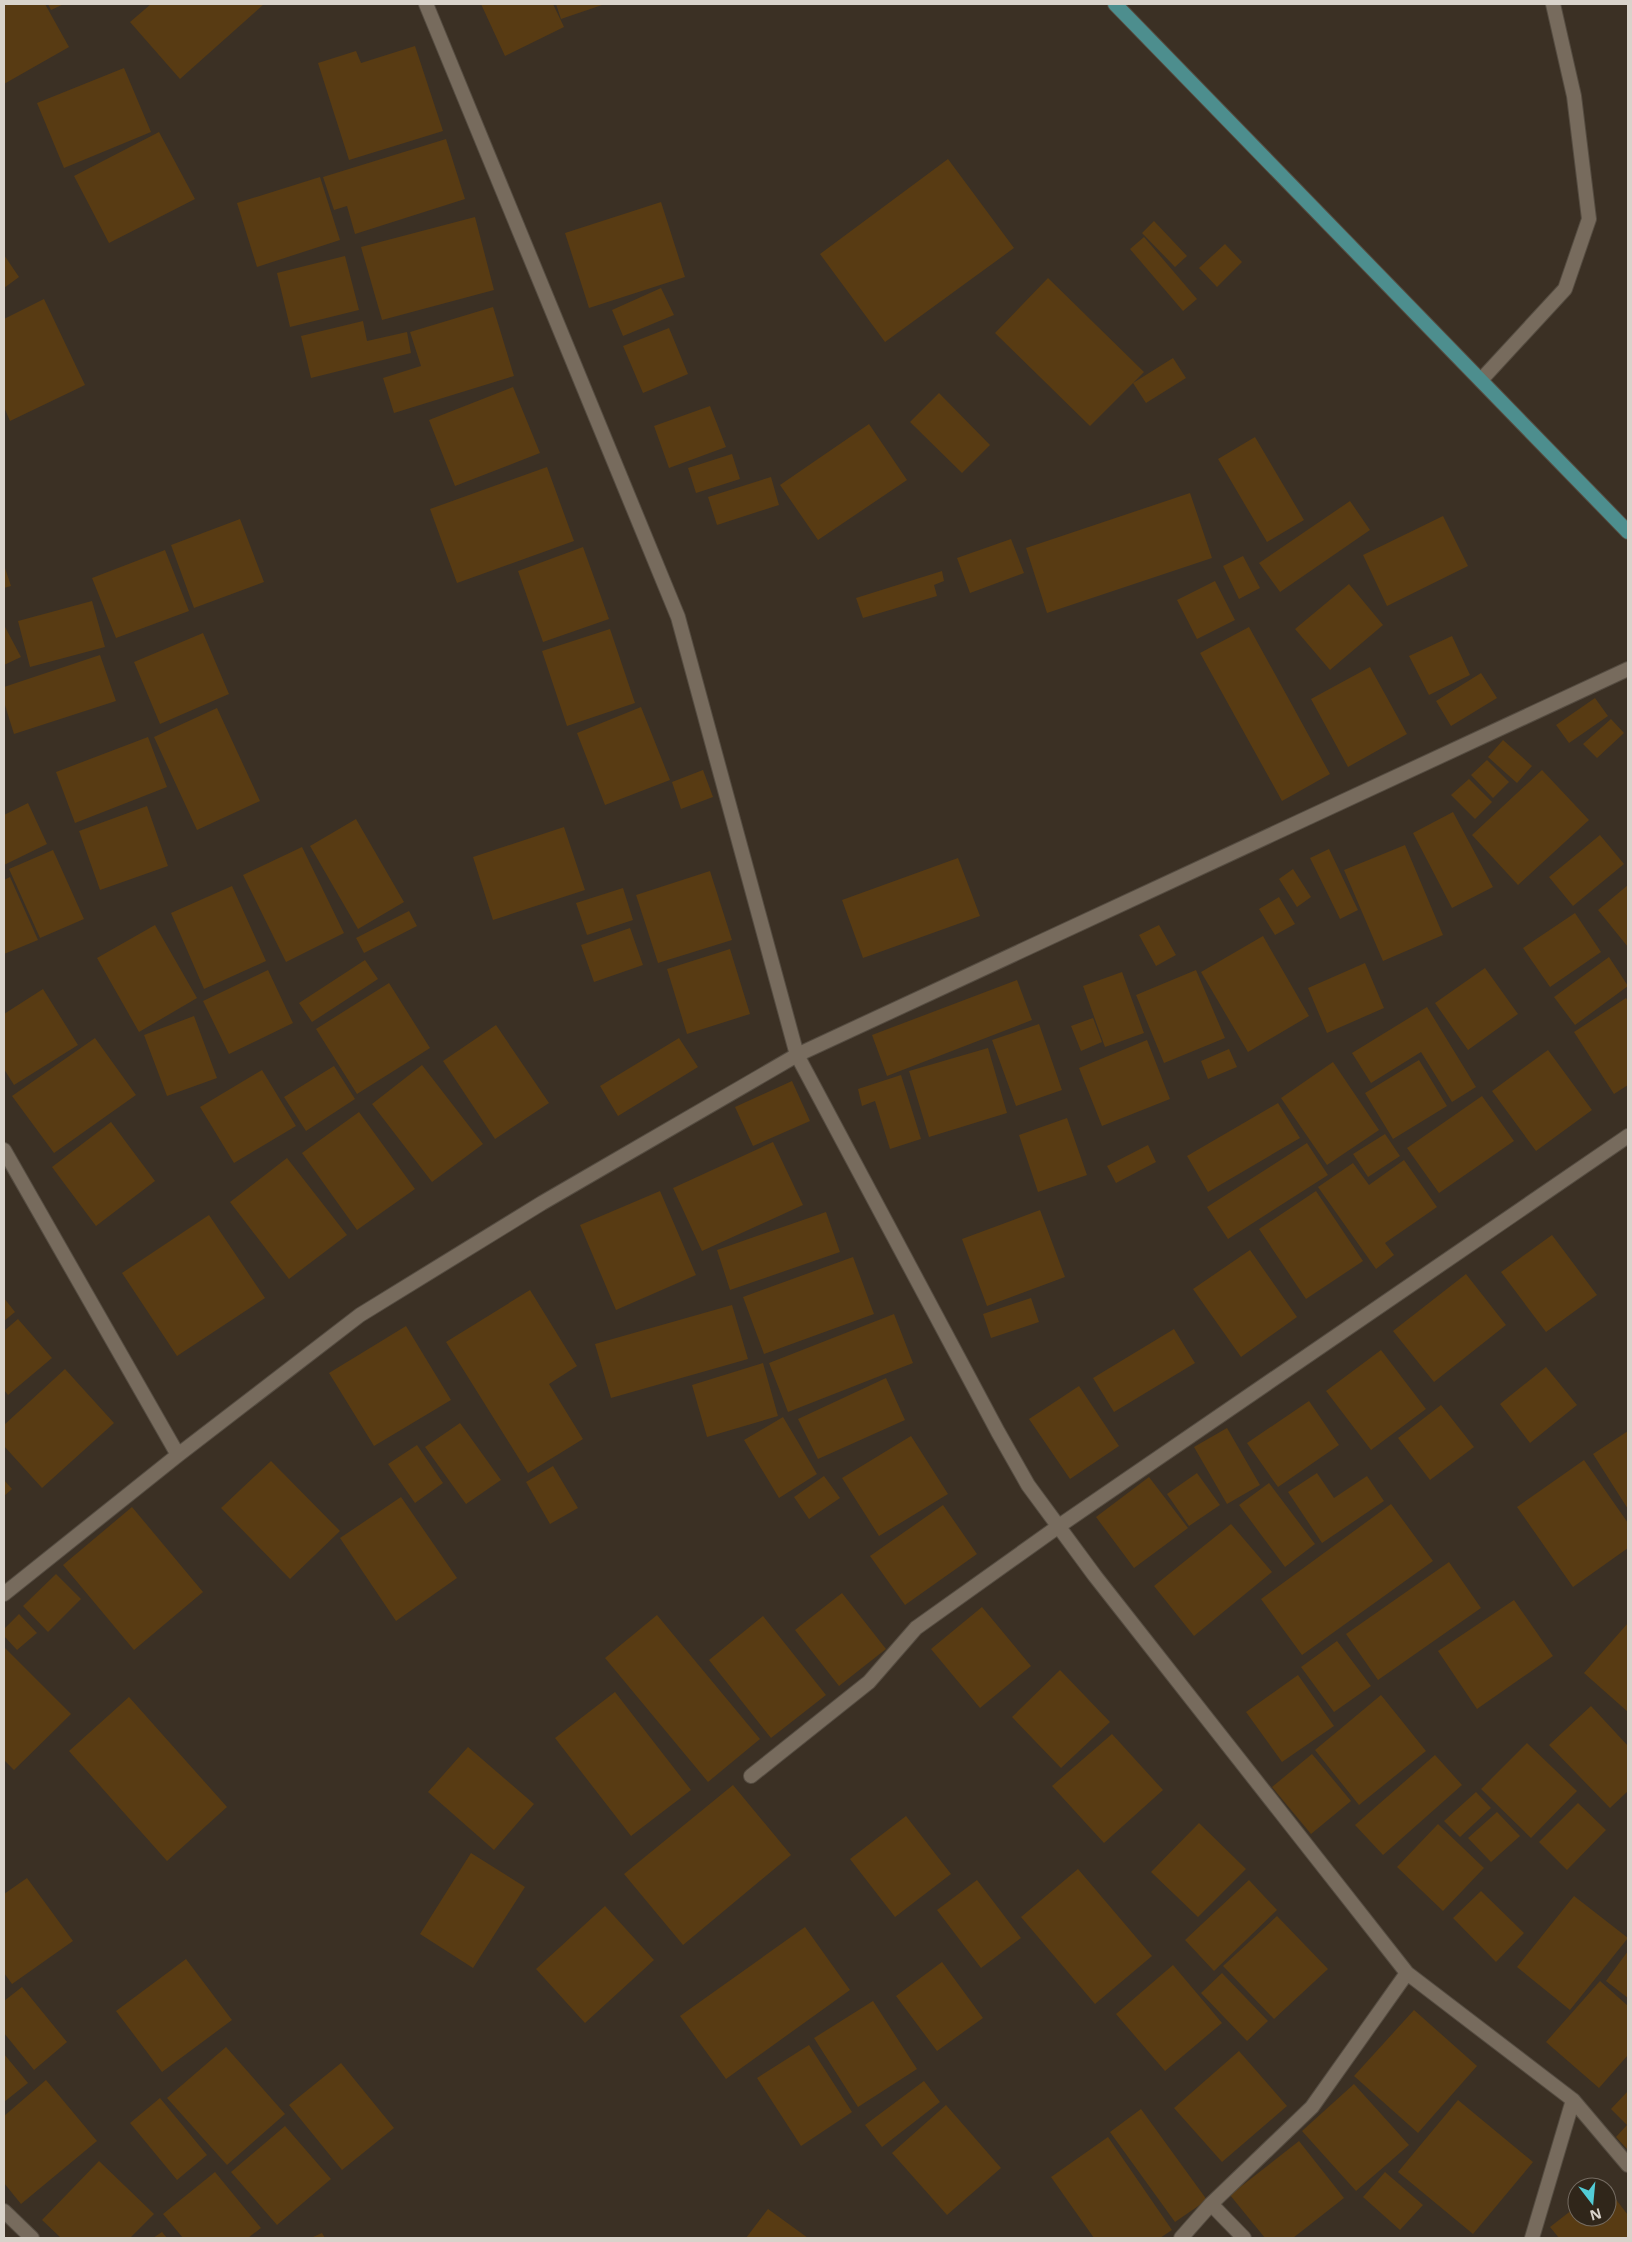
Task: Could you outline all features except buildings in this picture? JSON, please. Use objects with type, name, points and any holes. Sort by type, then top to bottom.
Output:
[{"type":"main road","points":[[1115,4],[1628,532]]},
{"type":"street","points":[[426,4],[678,617],[796,1055],[1028,1485],[1107,1591],[1407,1973],[1573,2100],[1628,2165]]},
{"type":"street","points":[[1481,380],[1566,289],[1589,219],[1574,96],[1553,4]]},
{"type":"street","points":[[4,1594],[178,1454],[360,1314],[542,1203],[796,1055],[1628,669]]},
{"type":"street","points":[[751,1776],[870,1682],[916,1628],[1059,1526],[1628,1136]]},
{"type":"street","points":[[4,1150],[178,1454]]},
{"type":"street","points":[[1181,2238],[1212,2204],[1312,2107],[1407,1973]]},
{"type":"street","points":[[1532,2238],[1573,2100]]},
{"type":"street","points":[[1212,2204],[1244,2238]]},
{"type":"street","points":[[4,2211],[32,2238]]}]
